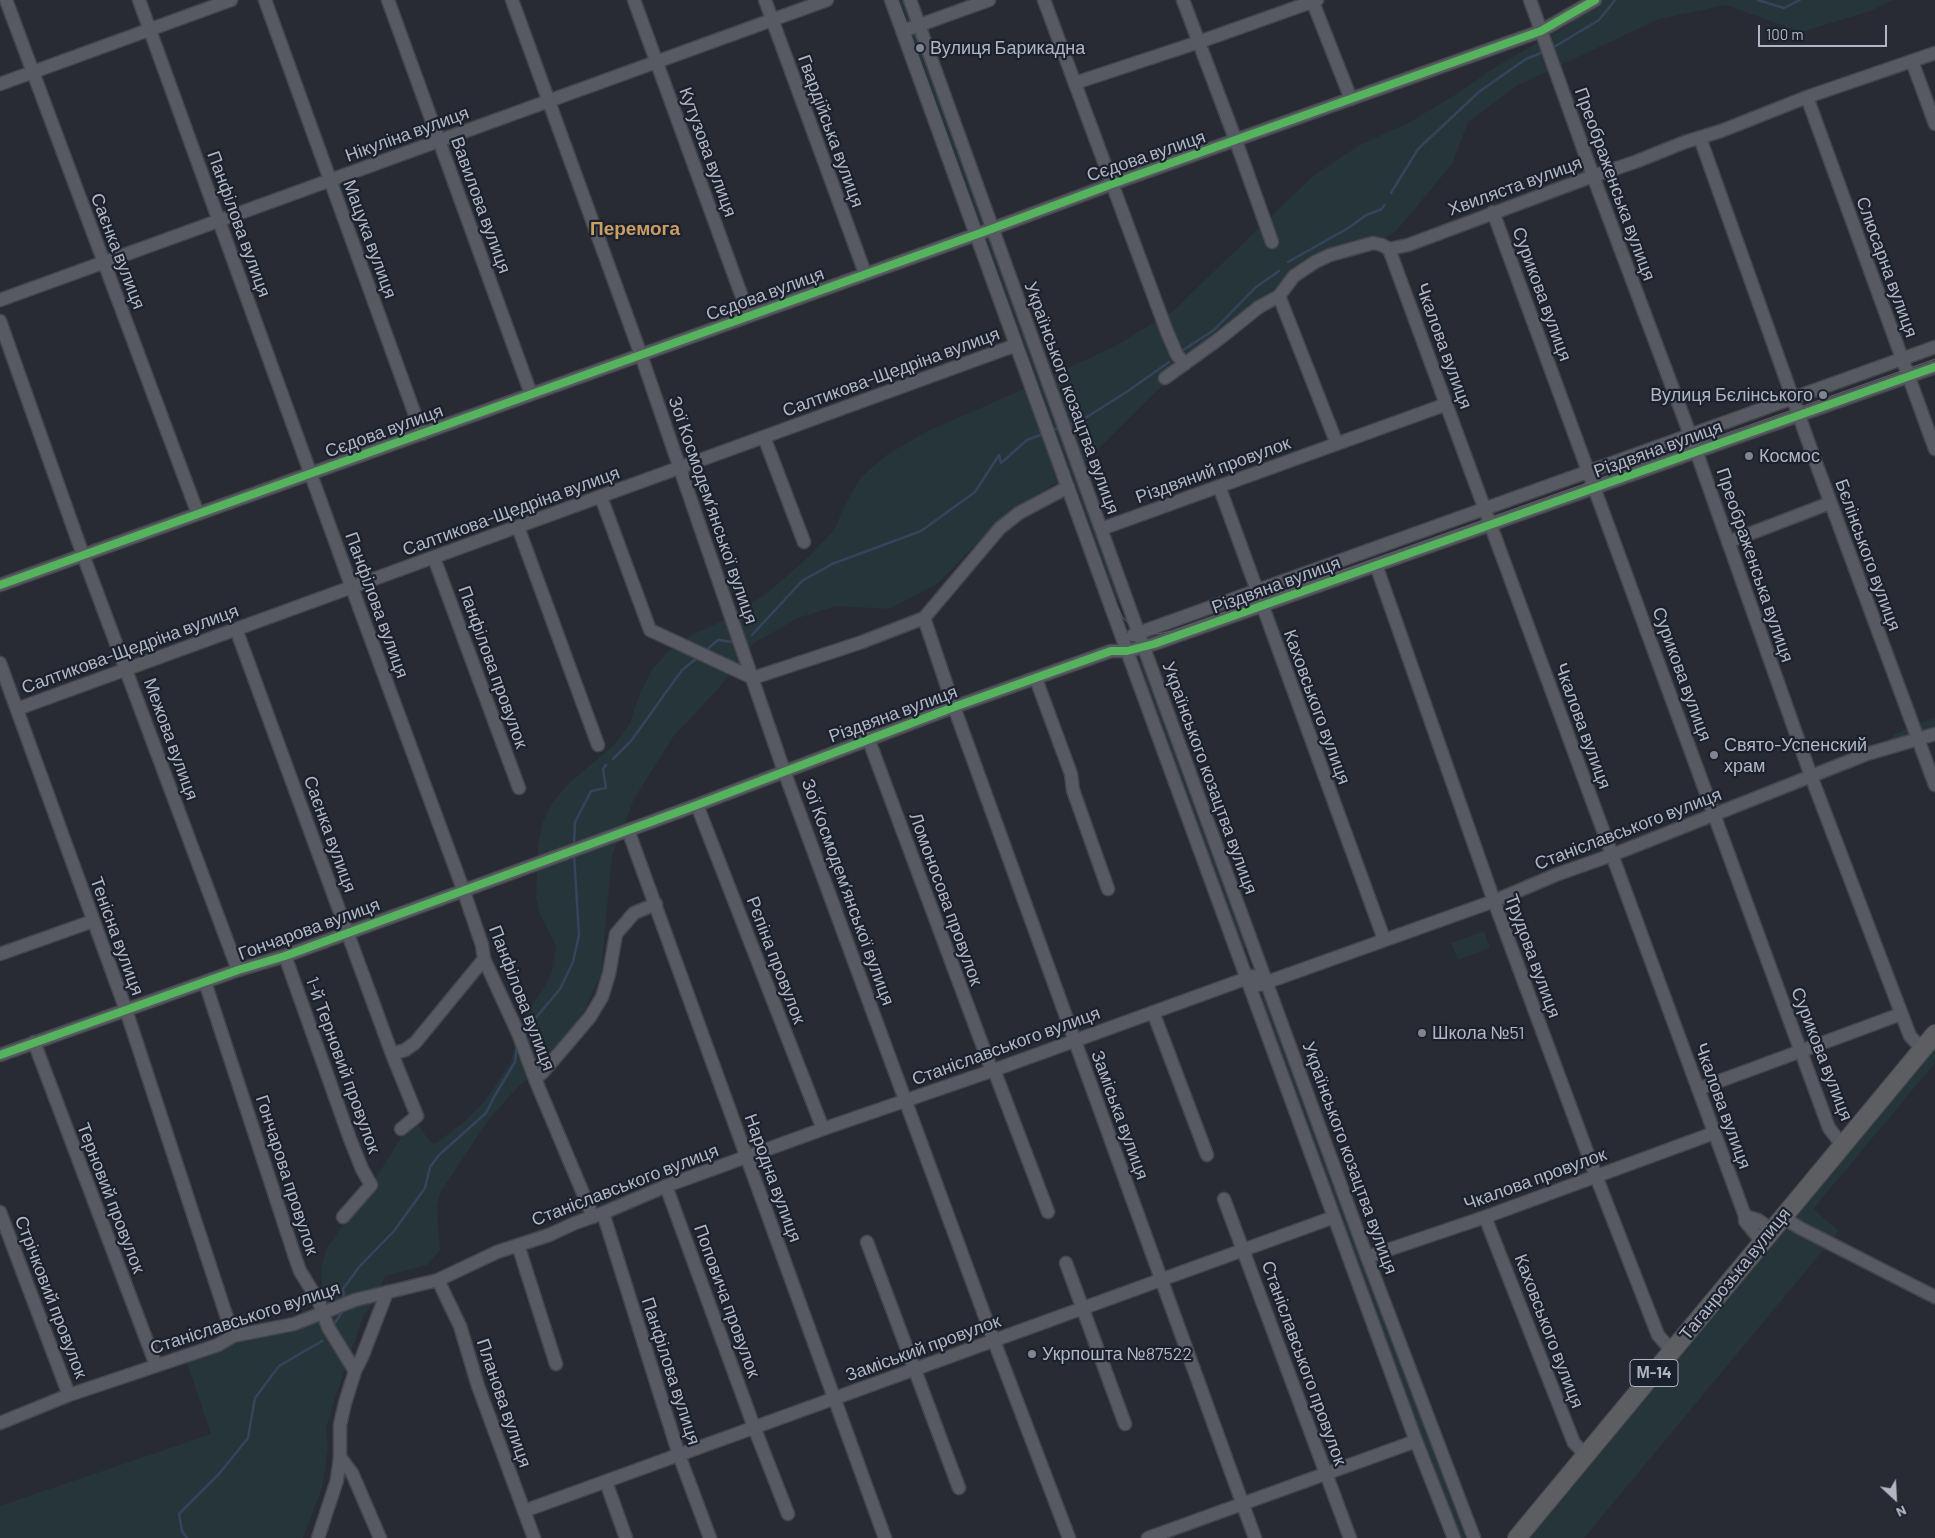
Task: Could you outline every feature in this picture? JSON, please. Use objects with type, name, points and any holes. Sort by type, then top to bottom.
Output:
[{"type":"highway","name":"Таганрозька вулиця","points":[[1517,1538],[1935,1034]]},
{"type":"street","name":"Саєнка вулиця","points":[[6,0],[198,514]]},
{"type":"street","name":"Панфілова вулиця","points":[[139,0],[310,474],[463,889],[482,945],[484,959],[518,1033],[535,1079],[598,1215],[679,1455],[710,1538]]},
{"type":"street","points":[[0,84],[231,0]]},
{"type":"street","name":"Мацука вулиця","points":[[265,0],[422,434]]},
{"type":"street","name":"Вавилова вулиця","points":[[388,0],[530,394]]},
{"type":"street","name":"Зої Космодем’янської вулиця","points":[[512,0],[681,468],[784,771],[907,1100],[994,1341],[1069,1538]]},
{"type":"street","name":"Кутузова вулиця","points":[[634,0],[749,316]]},
{"type":"street","name":"Гвардійська вулиця","points":[[765,0],[865,273]]},
{"type":"street","name":"Нікуліна вулиця","points":[[0,300],[827,0]]},
{"type":"street","name":"Українського козацтва вулиця","points":[[891,0],[1248,983],[1416,1441],[1454,1538]]},
{"type":"street","name":"Українського козацтва вулиця","points":[[910,0],[1138,632],[1367,1257],[1474,1538]]},
{"type":"street","points":[[903,31],[989,0]]},
{"type":"street","points":[[1044,0],[1166,332],[1177,355],[1185,364]]},
{"type":"street","points":[[1183,0],[1272,242]]},
{"type":"street","points":[[1075,83],[1199,42],[1314,0],[1351,100]]},
{"type":"street","name":"Преображенська вулиця","points":[[1530,0],[1593,176],[1690,435],[1811,776],[1901,1014],[1910,1036],[1922,1049]]},
{"type":"street","name":"Сєдова вулиця","points":[[0,585],[1541,31],[1595,0]]},
{"type":"street","name":"Хвиляста вулиця","points":[[1165,378],[1260,307],[1279,296],[1294,276],[1315,262],[1330,255],[1373,243],[1389,249],[1408,244],[1635,162],[1807,97],[1935,53]]},
{"type":"street","points":[[1912,60],[1935,124]]},
{"type":"street","name":"Слюсарна вулиця","points":[[1807,97],[1935,449]]},
{"type":"street","name":"Бєлінського вулиця","points":[[1700,138],[1798,415],[1935,785]]},
{"type":"street","name":"Сурикова вулиця","points":[[1494,212],[1829,1128],[1842,1145]]},
{"type":"street","name":"Чкалова вулиця","points":[[1389,249],[1746,1223],[1772,1230],[1800,1228],[1935,1297]]},
{"type":"street","points":[[1279,296],[1337,444]]},
{"type":"street","name":"Межова вулиця","points":[[0,321],[84,555],[238,970]]},
{"type":"street","name":"Салтикова-Щедріна вулиця","points":[[17,709],[1016,345]]},
{"type":"street","name":"Різдвяна вулиця","points":[[1125,646],[1138,632],[1935,347]]},
{"type":"street","name":"Різдвяна вулиця","points":[[628,830],[868,738],[1125,646],[1144,648],[1935,367]]},
{"type":"street","name":"Різдвяний провулок","points":[[1101,529],[1447,404]]},
{"type":"street","points":[[764,437],[804,542]]},
{"type":"street","name":"Каховського вулиця","points":[[1219,486],[1384,939]]},
{"type":"street","points":[[601,497],[650,630],[753,678],[862,642],[924,618],[1000,528],[1019,514],[1068,487]]},
{"type":"street","points":[[1728,542],[1830,503]]},
{"type":"street","points":[[518,527],[598,745]]},
{"type":"street","name":"Панфілова провулок","points":[[434,558],[519,788]]},
{"type":"street","name":"Трудова вулиця","points":[[1376,565],[1494,901],[1596,1176],[1658,1335],[1672,1351]]},
{"type":"street","name":"Заміська вулиця","points":[[924,618],[1074,1041],[1255,1538]]},
{"type":"street","name":"Саєнка вулиця","points":[[236,629],[392,1054],[417,1116],[401,1130]]},
{"type":"street","name":"Тенісна вулиця","points":[[0,663],[126,1010],[233,1336]]},
{"type":"street","points":[[1036,678],[1071,774],[1073,790],[1108,889]]},
{"type":"street","name":"Станіславського вулиця","points":[[0,1423],[69,1395],[218,1345],[233,1336],[294,1324],[355,1300],[438,1280],[488,1256],[549,1235],[666,1186],[823,1129],[993,1071],[1153,1012],[1384,939],[1494,901],[1558,874],[1612,856],[1867,754],[1935,734]]},
{"type":"street","name":"Ломоносова провулок","points":[[868,738],[1048,1212]]},
{"type":"street","name":"Рєпіна провулок","points":[[697,805],[823,1129]]},
{"type":"street","name":"Гончарова вулиця","points":[[0,1055],[238,970],[285,956],[463,889],[628,830]]},
{"type":"street","name":"Народна вулиця","points":[[628,830],[885,1538]]},
{"type":"street","points":[[535,1079],[590,1017],[602,997],[609,974],[616,934],[634,913],[656,904]]},
{"type":"street","points":[[1,950],[93,921]]},
{"type":"street","name":"1-й Терновий провулок","points":[[285,956],[350,1139],[371,1185],[343,1217]]},
{"type":"street","points":[[392,1054],[405,1050],[415,1043],[484,959]]},
{"type":"street","name":"Гончарова провулок","points":[[205,982],[296,1260],[334,1338],[355,1371]]},
{"type":"street","points":[[1153,1012],[1207,1155]]},
{"type":"street","points":[[1698,1089],[1901,1014]]},
{"type":"street","name":"Терновий провулок","points":[[34,1042],[156,1365]]},
{"type":"street","name":"Чкалова провулок","points":[[1367,1257],[1485,1217],[1714,1133]]},
{"type":"street","name":"Поповича провулок","points":[[666,1186],[754,1428],[788,1514]]},
{"type":"street","name":"Станіславського провулок","points":[[1224,1199],[1350,1538]]},
{"type":"street","name":"Стрічковий провулок","points":[[0,1212],[69,1395]]},
{"type":"street","name":"Заміський провулок","points":[[524,1511],[1334,1217]]},
{"type":"street","name":"Каховського вулиця","points":[[1485,1217],[1574,1443],[1586,1455]]},
{"type":"street","points":[[866,1242],[959,1488]]},
{"type":"street","points":[[518,1245],[556,1364]]},
{"type":"street","points":[[1066,1263],[1125,1424]]},
{"type":"street","name":"Планова вулиця","points":[[438,1280],[460,1326],[478,1386],[534,1538]]},
{"type":"street","points":[[318,1538],[337,1480],[341,1419],[355,1371],[387,1292]]},
{"type":"street","points":[[1148,1538],[1162,1536],[1242,1504],[1416,1441]]},
{"type":"street","points":[[340,1457],[352,1473],[380,1538]]},
{"type":"street","points":[[606,1482],[626,1538]]},
{"type":"shaded area","points":[[894,0],[908,0],[917,24],[904,29]]},
{"type":"shaded area","points":[[1588,0],[1893,0],[1870,11],[1801,32],[1726,5],[1659,19],[1518,85],[1468,122],[1452,164],[1397,230],[1384,239],[1354,240],[1302,265],[1248,311],[1188,355],[1164,384],[1081,466],[1049,377],[1115,346],[1173,311],[1313,176],[1358,146],[1408,123],[1452,97],[1497,66],[1570,24]]},
{"type":"shaded area","points":[[918,29],[989,226],[977,231],[906,33]]},
{"type":"shaded area","points":[[991,231],[1124,598],[1112,602],[980,235]]},
{"type":"shaded area","points":[[1028,387],[1062,479],[1006,514],[937,584],[889,609],[836,606],[798,618],[754,643],[717,690],[673,737],[634,799],[612,855],[601,974],[580,1020],[542,1067],[518,1087],[489,1119],[440,1193],[437,1208],[440,1250],[427,1265],[385,1276],[373,1304],[364,1315],[326,1429],[328,1448],[322,1488],[303,1538],[0,1538],[0,1506],[211,1434],[184,1354],[323,1308],[321,1268],[327,1248],[372,1184],[409,1125],[417,1123],[431,1143],[436,1143],[463,1123],[484,1102],[511,1062],[522,1019],[545,986],[554,966],[556,946],[539,912],[536,897],[538,846],[543,821],[552,803],[568,784],[615,744],[630,723],[640,693],[653,668],[667,653],[690,636],[722,621],[766,594],[805,560],[834,530],[845,505],[861,477],[888,454],[928,431]]},
{"type":"shaded area","points":[[1145,660],[1250,947],[1239,951],[1134,664]]},
{"type":"shaded area","points":[[1935,717],[1935,733],[1921,738],[1916,725]]},
{"type":"shaded area","points":[[1909,728],[1913,741],[1871,757],[1895,734]]},
{"type":"shaded area","points":[[1484,931],[1490,948],[1458,960],[1451,943]]},
{"type":"shaded area","points":[[1268,996],[1465,1538],[1455,1538],[1257,1000]]},
{"type":"shaded area","points":[[1935,1047],[1935,1063],[1813,1209],[1839,1231],[1584,1538],[1527,1538]]},
{"type":"waterway","points":[[1554,47],[1599,20],[1615,0]]},
{"type":"waterway","points":[[1758,0],[1784,8],[1800,0]]},
{"type":"waterway","points":[[1391,193],[1418,149],[1480,91],[1526,59],[1541,53]]},
{"type":"waterway","points":[[1288,262],[1350,227],[1366,215],[1382,209],[1384,205]]},
{"type":"waterway","points":[[1180,352],[1214,330],[1256,287],[1279,271]]},
{"type":"waterway","points":[[1071,424],[1082,420],[1128,391],[1169,362]]},
{"type":"waterway","points":[[752,635],[802,581],[832,564],[921,531],[975,492],[999,455],[1001,463],[1027,440],[1040,435]]},
{"type":"waterway","points":[[704,652],[718,640],[733,642]]},
{"type":"waterway","points":[[613,759],[631,741],[682,670],[698,657]]},
{"type":"waterway","points":[[574,846],[575,822],[591,791],[606,788],[603,769],[606,765]]},
{"type":"waterway","points":[[524,1029],[528,1027],[560,989],[573,962],[579,935],[574,854]]},
{"type":"waterway","points":[[344,1297],[343,1289],[359,1267],[394,1231],[425,1188],[430,1167],[439,1155],[486,1113],[515,1062],[517,1045]]},
{"type":"waterway","points":[[333,1326],[344,1309]]},
{"type":"waterway","points":[[187,1538],[182,1531],[179,1514],[219,1474],[248,1438],[255,1398],[279,1366],[322,1341]]},
{"type":"tram line","points":[[898,0],[1117,607],[1123,618],[1139,631],[1158,634],[1172,631],[1935,359]]},
{"type":"cycle path","points":[[0,585],[1541,31],[1595,0]]},
{"type":"cycle path","points":[[0,1055],[238,970],[285,956],[697,805],[954,707],[1111,651],[1127,651],[1154,644],[1935,367]]},
{"type":"place","name":"Вулиця Барикадна","points":[[920,48]]},
{"type":"place","name":"Вулиця Бєлінського","points":[[1823,395]]},
{"type":"place","name":"Космос","points":[[1749,456]]},
{"type":"place","name":"Свято-Успенский храм","points":[[1714,755]]},
{"type":"place","name":"Школа №51","points":[[1422,1033]]},
{"type":"place","name":"Укрпошта №87522","points":[[1032,1354]]},
{"type":"district","name":"Перемога","points":[[635,229]]}]
